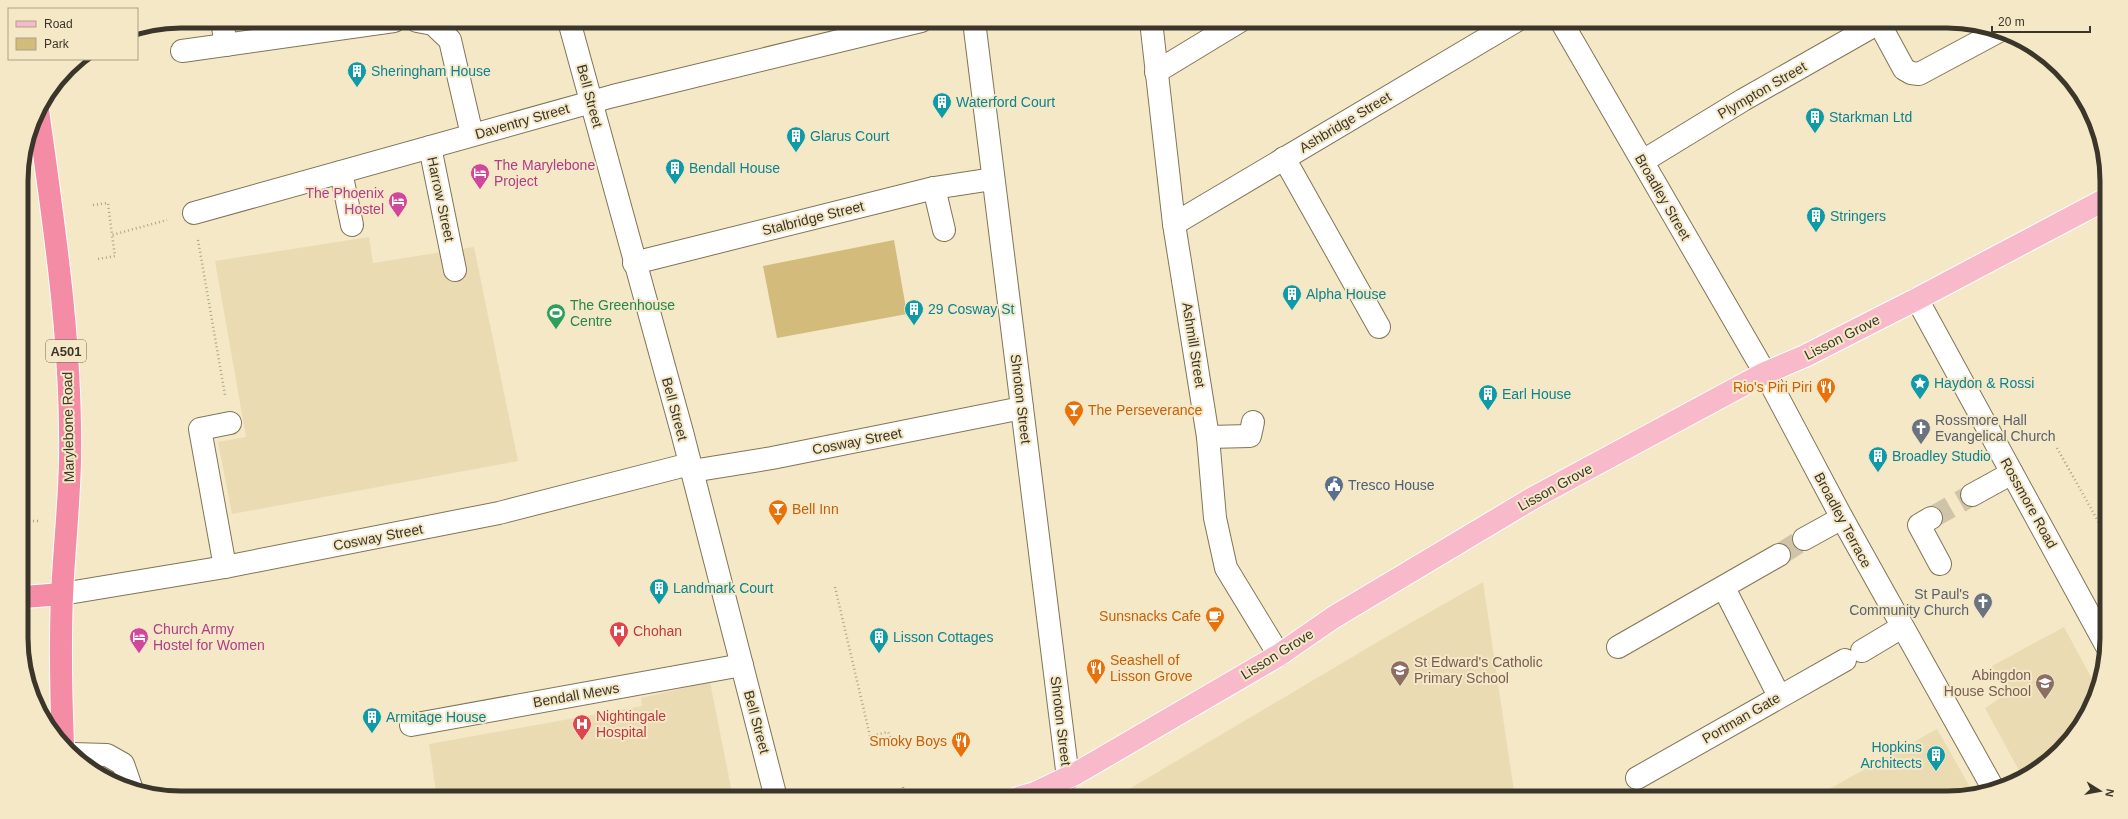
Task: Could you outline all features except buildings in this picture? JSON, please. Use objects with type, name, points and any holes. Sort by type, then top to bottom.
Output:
[{"type":"highway","name":"Marylebone Road","points":[[40,123],[57,257],[66,362],[70,460],[62,594],[60,662],[63,734]]},
{"type":"highway","points":[[28,597],[62,594]]},
{"type":"main road","name":"Lisson Grove","points":[[1041,791],[1068,778],[1278,655],[1334,617],[1533,498],[1765,374],[1805,356],[1917,299],[2100,202]]},
{"type":"street","points":[[223,28],[226,45]]},
{"type":"street","points":[[182,51],[345,28]]},
{"type":"street","points":[[437,28],[450,40],[472,135]]},
{"type":"street","name":"Bell Street","points":[[571,28],[691,467],[774,791]]},
{"type":"street","name":"Daventry Street","points":[[194,213],[591,102],[892,28]]},
{"type":"street","name":"Shroton Street","points":[[975,28],[1068,778]]},
{"type":"street","name":"Ashmill Street","points":[[1152,28],[1174,224],[1208,437],[1215,518],[1226,568],[1278,655]]},
{"type":"street","points":[[1156,72],[1228,28]]},
{"type":"street","name":"Ashbridge Street","points":[[1174,224],[1504,28]]},
{"type":"street","name":"Broadley Street","points":[[1565,28],[1765,374]]},
{"type":"street","name":"Plympton Street","points":[[1643,162],[1743,100],[1870,28]]},
{"type":"street","points":[[1884,28],[1904,69],[1911,74],[1919,74],[1992,35]]},
{"type":"street","name":"Harrow Street","points":[[430,147],[454,260]]},
{"type":"street","points":[[1284,158],[1379,327]]},
{"type":"street","points":[[341,172],[352,225]]},
{"type":"street","name":"Stalbridge Street","points":[[634,263],[934,188],[993,179]]},
{"type":"street","points":[[934,188],[944,230]]},
{"type":"street","name":"Rossmore Road","points":[[1917,299],[2100,634]]},
{"type":"street","name":"Broadley Terrace","points":[[1765,374],[1842,518],[1991,785]]},
{"type":"street","name":"Cosway Street","points":[[62,594],[225,567],[499,513],[691,467],[772,458],[1022,408]]},
{"type":"street","points":[[1208,437],[1250,436],[1253,422]]},
{"type":"street","points":[[225,567],[200,429],[230,423]]},
{"type":"street","points":[[1972,495],[2012,473]]},
{"type":"street","points":[[1804,539],[1842,518]]},
{"type":"street","points":[[1931,518],[1919,525],[1940,564]]},
{"type":"street","points":[[1618,647],[1724,588],[1779,555]]},
{"type":"street","points":[[1724,588],[1779,696]]},
{"type":"street","name":"Portman Gate","points":[[1637,778],[1902,627]]},
{"type":"street","name":"Bendall Mews","points":[[411,726],[742,665]]},
{"type":"street","points":[[82,754],[107,755],[123,764],[129,782]]},
{"type":"path","points":[[92,205],[108,203],[115,256],[98,259]]},
{"type":"path","points":[[112,235],[194,213],[230,423]]},
{"type":"path","points":[[28,521],[29,446]]},
{"type":"path","points":[[2057,448],[2100,525]]},
{"type":"path","points":[[835,587],[870,736],[888,732],[891,740]]},
{"type":"path","points":[[903,787],[904,791]]},
{"type":"shaded area","points":[[369,237],[373,263],[474,247],[518,461],[232,514],[218,442],[246,437],[215,261]]},
{"type":"shaded area","name":"St Edward's Catholic Primary School","points":[[1483,582],[1514,791],[1126,791],[1398,630]]},
{"type":"shaded area","name":"Abingdon House School","points":[[2064,627],[2094,682],[2080,715],[2062,739],[2048,753],[2020,773],[1985,708],[2006,694],[1992,666]]},
{"type":"shaded area","name":"Nightingale Hospital","points":[[710,682],[732,791],[436,791],[429,744],[642,706],[641,698]]},
{"type":"shaded area","points":[[1937,729],[1971,789],[1957,791],[1826,791]]},
{"type":"green space","points":[[894,240],[907,314],[777,338],[763,266]]},
{"type":"tunnel","points":[[1931,518],[1972,495]]},
{"type":"tunnel","points":[[1779,555],[1804,539]]},
{"type":"place","name":"Sheringham House","points":[[357,88]]},
{"type":"place","name":"Waterford Court","points":[[942,119]]},
{"type":"place","name":"Starkman Ltd","points":[[1815,134]]},
{"type":"place","name":"Glarus Court","points":[[796,153]]},
{"type":"place","name":"Bendall House","points":[[675,185]]},
{"type":"place","name":"The Marylebone Project","points":[[480,190]]},
{"type":"place","name":"The Phoenix Hostel","points":[[398,218]]},
{"type":"place","name":"Stringers","points":[[1816,233]]},
{"type":"place","name":"Alpha House","points":[[1292,311]]},
{"type":"place","name":"29 Cosway St","points":[[914,326]]},
{"type":"place","name":"The Greenhouse Centre","points":[[556,330]]},
{"type":"place","name":"Haydon & Rossi","points":[[1920,400]]},
{"type":"place","name":"Rio's Piri Piri","points":[[1826,404]]},
{"type":"place","name":"Earl House","points":[[1488,411]]},
{"type":"place","name":"The Perseverance","points":[[1074,427]]},
{"type":"place","name":"Rossmore Hall Evangelical Church","points":[[1921,445]]},
{"type":"place","name":"Broadley Studio","points":[[1878,473]]},
{"type":"place","name":"Tresco House","points":[[1334,502]]},
{"type":"place","name":"Bell Inn","points":[[778,526]]},
{"type":"place","name":"Landmark Court","points":[[659,605]]},
{"type":"place","name":"St Paul's Community Church","points":[[1983,619]]},
{"type":"place","name":"Sunsnacks Cafe","points":[[1215,633]]},
{"type":"place","name":"Chohan","points":[[619,648]]},
{"type":"place","name":"Church Army Hostel for Women","points":[[139,654]]},
{"type":"place","name":"Lisson Cottages","points":[[879,654]]},
{"type":"place","name":"Seashell of Lisson Grove","points":[[1096,685]]},
{"type":"place","name":"St Edward's Catholic Primary School","points":[[1400,687]]},
{"type":"place","name":"Abingdon House School","points":[[2045,700]]},
{"type":"place","name":"Armitage House","points":[[372,734]]},
{"type":"place","name":"Nightingale Hospital","points":[[582,741]]},
{"type":"place","name":"Smoky Boys","points":[[961,758]]},
{"type":"place","name":"Hopkins Architects","points":[[1936,772]]}]
